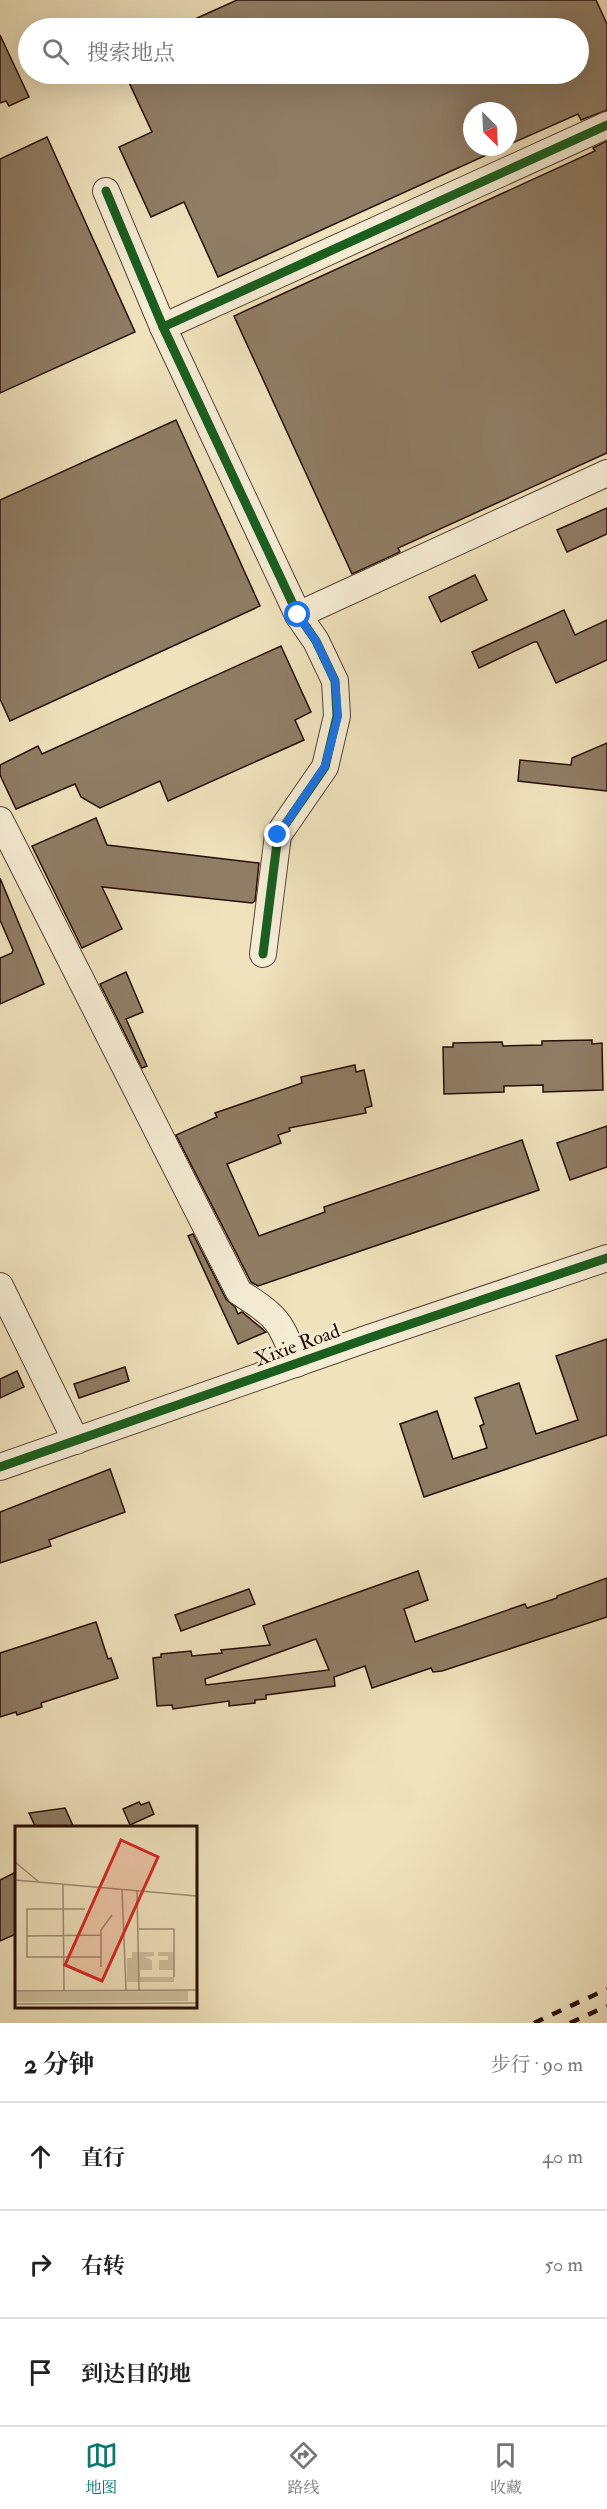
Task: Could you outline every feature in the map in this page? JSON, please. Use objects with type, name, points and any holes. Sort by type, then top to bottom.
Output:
[{"type":"street","points":[[164,327],[607,126]]},
{"type":"street","points":[[106,191],[164,327],[298,615],[316,641],[335,681],[338,716],[325,766],[278,835],[263,954]]},
{"type":"street","points":[[298,615],[607,473]]},
{"type":"street","points":[[0,820],[239,1292],[271,1313],[285,1332],[296,1364]]},
{"type":"street","name":"Xixie Road","points":[[0,1467],[607,1258]]},
{"type":"street","points":[[0,1287],[76,1441]]},
{"type":"building","points":[[237,0],[596,0],[607,24],[607,110],[581,120],[578,114],[517,141],[517,102],[463,102],[463,156],[484,156],[218,277],[184,202],[151,217],[119,147],[152,132],[130,84],[589,84],[589,18],[197,18]]},
{"type":"building","points":[[0,35],[18,73],[18,84],[23,84],[29,97],[9,106],[6,101],[0,103]]},
{"type":"building","points":[[47,137],[135,332],[0,393],[0,159]]},
{"type":"building","points":[[607,141],[607,453],[398,548],[400,552],[352,574],[234,316],[595,151],[593,148]]},
{"type":"building","points":[[176,420],[260,606],[10,721],[0,699],[0,500]]},
{"type":"building","points":[[607,508],[607,534],[567,552],[557,530]]},
{"type":"building","points":[[475,575],[487,600],[441,622],[429,597]]},
{"type":"building","points":[[564,610],[575,635],[607,620],[607,660],[556,683],[537,642],[534,642],[479,668],[472,652]]},
{"type":"building","points":[[281,646],[311,712],[295,720],[304,740],[168,801],[160,781],[100,808],[81,797],[75,784],[16,809],[0,775],[0,765],[38,746],[42,754]]},
{"type":"building","points":[[607,743],[607,791],[518,781],[520,760],[571,765],[572,758]]},
{"type":"building","points":[[96,818],[107,845],[259,863],[255,901],[252,903],[102,887],[122,929],[82,948],[32,846]]},
{"type":"building","points":[[0,878],[44,984],[0,1004],[0,958],[12,953],[13,950],[0,920]]},
{"type":"building","points":[[126,972],[143,1012],[126,1019],[147,1066],[142,1068],[100,984]]},
{"type":"building","points":[[592,1040],[592,1044],[602,1043],[603,1090],[543,1092],[543,1085],[504,1086],[504,1092],[444,1094],[443,1047],[453,1047],[453,1043],[502,1042],[503,1046],[542,1045],[542,1041]]},
{"type":"building","points":[[355,1065],[356,1072],[364,1070],[372,1106],[365,1108],[366,1113],[289,1128],[290,1131],[278,1135],[281,1143],[227,1164],[259,1236],[325,1212],[324,1207],[522,1140],[539,1190],[258,1286],[251,1282],[176,1135],[217,1117],[215,1113],[302,1083],[301,1077]]},
{"type":"building","points":[[607,1126],[607,1167],[570,1180],[557,1143]]},
{"type":"building","points":[[193,1234],[226,1299],[235,1307],[238,1314],[242,1312],[266,1332],[238,1344],[188,1236]]},
{"type":"building","points":[[607,1339],[607,1435],[424,1497],[400,1424],[437,1411],[453,1459],[487,1448],[480,1426],[484,1424],[475,1398],[519,1383],[536,1434],[578,1420],[556,1356]]},
{"type":"building","points":[[125,1367],[129,1381],[79,1398],[74,1384]]},
{"type":"building","points":[[17,1371],[24,1387],[0,1398],[0,1379]]},
{"type":"building","points":[[110,1469],[125,1512],[49,1540],[51,1546],[0,1563],[0,1512]]},
{"type":"building","points":[[418,1571],[428,1600],[404,1609],[415,1642],[525,1604],[527,1608],[557,1598],[557,1596],[607,1578],[607,1617],[442,1671],[433,1672],[431,1668],[372,1688],[365,1666],[334,1677],[335,1686],[266,1695],[266,1699],[255,1700],[255,1703],[229,1706],[229,1701],[173,1709],[172,1705],[157,1706],[153,1658],[161,1657],[161,1654],[191,1651],[192,1656],[222,1653],[221,1650],[270,1645],[263,1626]],"holes":[[[316,1639],[329,1670],[206,1685],[205,1679]]]},
{"type":"building","points":[[249,1589],[255,1604],[181,1631],[175,1615]]},
{"type":"building","points":[[96,1622],[108,1659],[111,1658],[118,1678],[41,1703],[42,1707],[17,1715],[16,1712],[0,1717],[0,1653]]},
{"type":"building","points":[[139,1802],[141,1805],[149,1802],[154,1814],[130,1825],[123,1809]]},
{"type":"building","points":[[65,1808],[73,1826],[35,1826],[29,1813]]},
{"type":"building","points":[[15,1872],[15,1934],[0,1941],[0,1880]]},
{"type":"railway","points":[[534,2023],[607,1989]]},
{"type":"railway","points":[[570,2023],[607,2006]]},
{"type":"cycle path","points":[[163,327],[607,125]]},
{"type":"cycle path","points":[[106,191],[163,327],[298,615],[316,641],[335,681],[337,716],[325,767],[278,835],[263,954]]},
{"type":"cycle path","points":[[0,1467],[369,1338],[607,1258]]},
{"type":"route","points":[[278,835],[325,766],[338,716],[335,681],[316,641],[298,615]]}]
